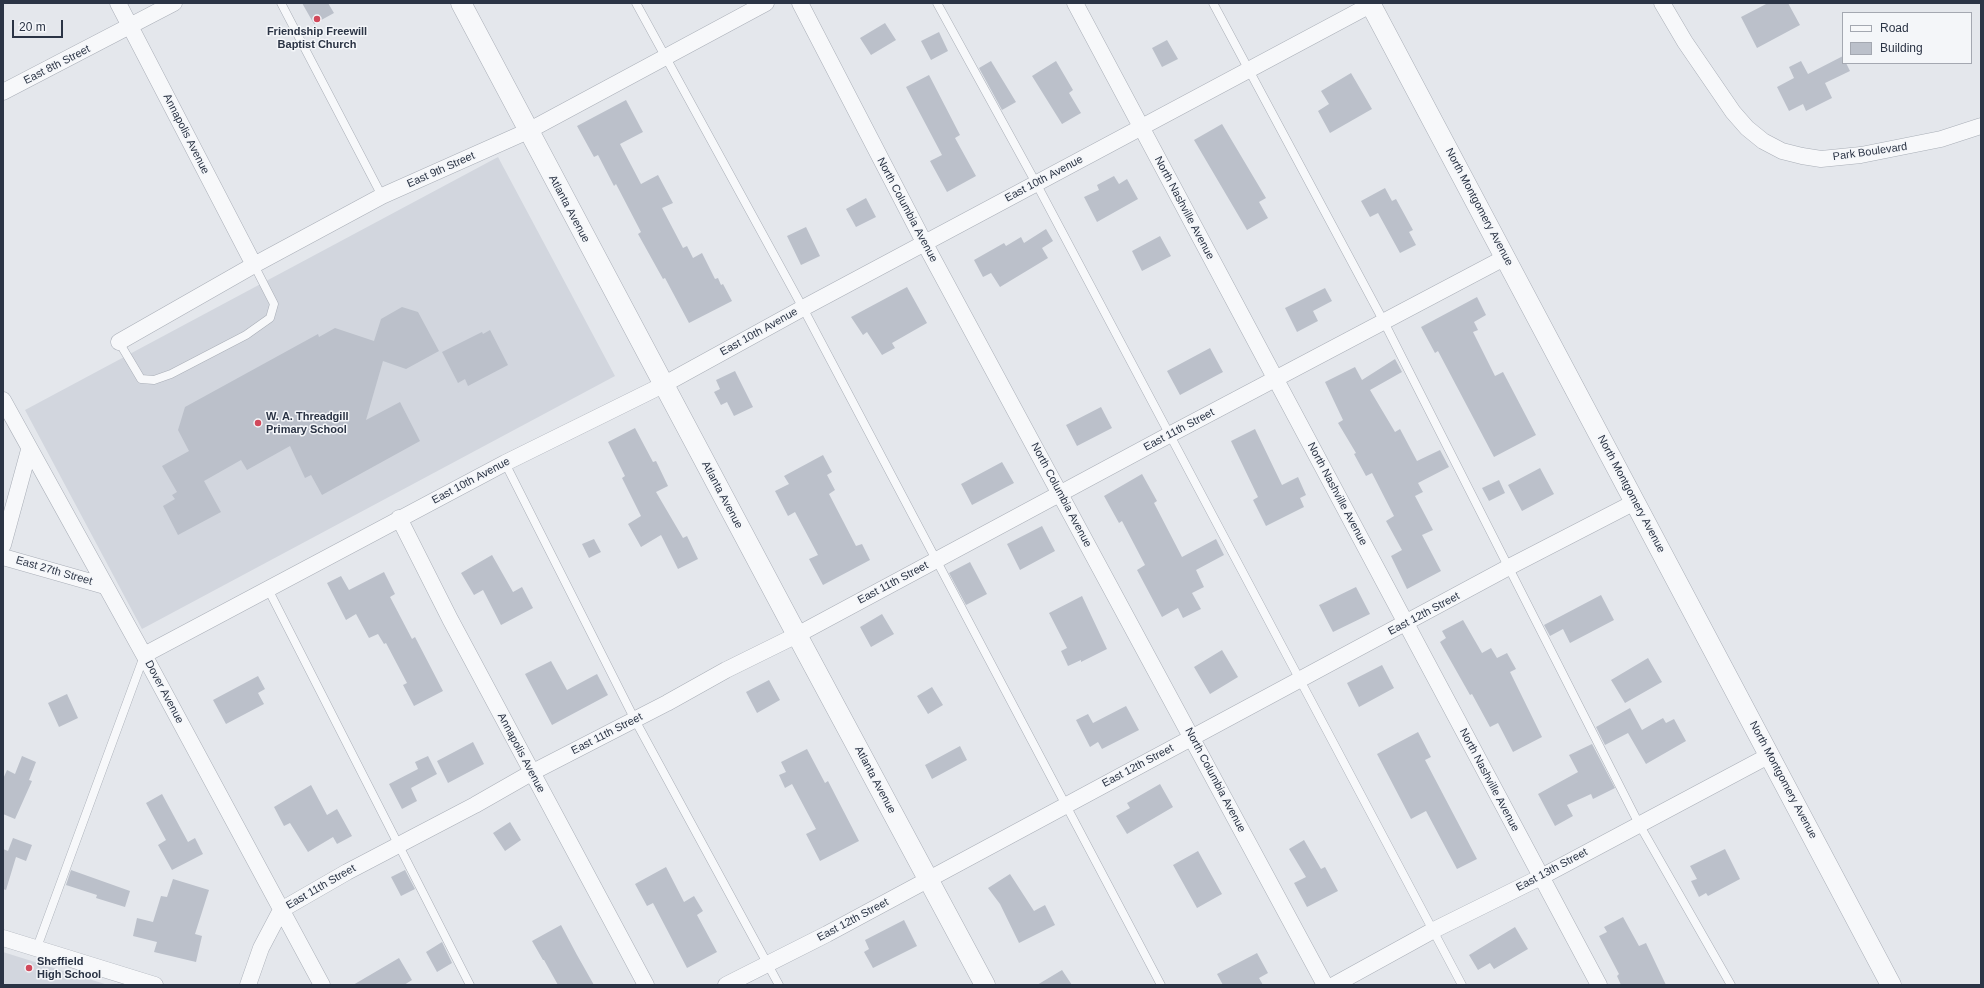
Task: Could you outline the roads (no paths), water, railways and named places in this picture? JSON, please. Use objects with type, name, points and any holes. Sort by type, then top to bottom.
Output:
[{"type":"street","name":"Annapolis Avenue","points":[[118,3],[254,264]]},
{"type":"street","name":"East 8th Street","points":[[3,92],[174,3]]},
{"type":"street","name":"Atlanta Avenue","points":[[461,3],[663,385],[985,985]]},
{"type":"street","name":"East 9th Street","points":[[119,342],[254,264],[382,196],[528,131],[766,3]]},
{"type":"street","name":"North Columbia Avenue","points":[[800,3],[925,244],[1325,985]]},
{"type":"street","name":"North Nashville Avenue","points":[[1075,3],[1405,624],[1599,985]]},
{"type":"street","name":"Park Boulevard","points":[[1662,3],[1685,42],[1733,112],[1763,142],[1782,151],[1821,159],[1861,155],[1940,139],[1981,126]]},
{"type":"street","name":"East 10th Avenue","points":[[144,655],[399,518],[505,463],[663,385],[803,308],[1371,4]]},
{"type":"street","name":"North Montgomery Avenue","points":[[1371,4],[1891,985]]},
{"type":"street","name":"East 11th Street","points":[[281,910],[532,773],[797,635],[1169,435],[1506,257]]},
{"type":"street","name":"Dover Avenue","points":[[3,400],[144,655],[322,985]]},
{"type":"street","points":[[3,545],[30,450]]},
{"type":"street","name":"East 12th Street","points":[[726,985],[827,934],[927,879],[1635,502]]},
{"type":"street","name":"Annapolis Avenue","points":[[399,518],[532,773],[646,985]]},
{"type":"street","name":"East 27th Street","points":[[3,557],[105,586]]},
{"type":"street","name":"East 13th Street","points":[[1334,985],[1432,931],[1542,877],[1770,755]]},
{"type":"street","points":[[248,985],[261,948],[281,910]]},
{"type":"street","points":[[3,938],[36,950],[155,985]]},
{"type":"lane","points":[[281,3],[382,196]]},
{"type":"lane","points":[[636,3],[803,308],[1064,806],[1161,985]]},
{"type":"lane","points":[[937,3],[1036,183],[1462,985]]},
{"type":"lane","points":[[1213,3],[1384,322],[1640,824],[1731,985]]},
{"type":"lane","points":[[119,342],[141,379],[154,380],[171,374],[246,335],[270,318],[274,304],[254,264]]},
{"type":"lane","points":[[505,463],[635,720],[779,985]]},
{"type":"lane","points":[[268,589],[470,985]]},
{"type":"lane","points":[[36,950],[144,655]]},
{"type":"place","name":"Friendship Freewill Baptist Church","points":[[317,19]]},
{"type":"place","name":"W. A. Threadgill Primary School","points":[[258,423]]},
{"type":"place","name":"Sheffield High School","points":[[29,968]]}]
